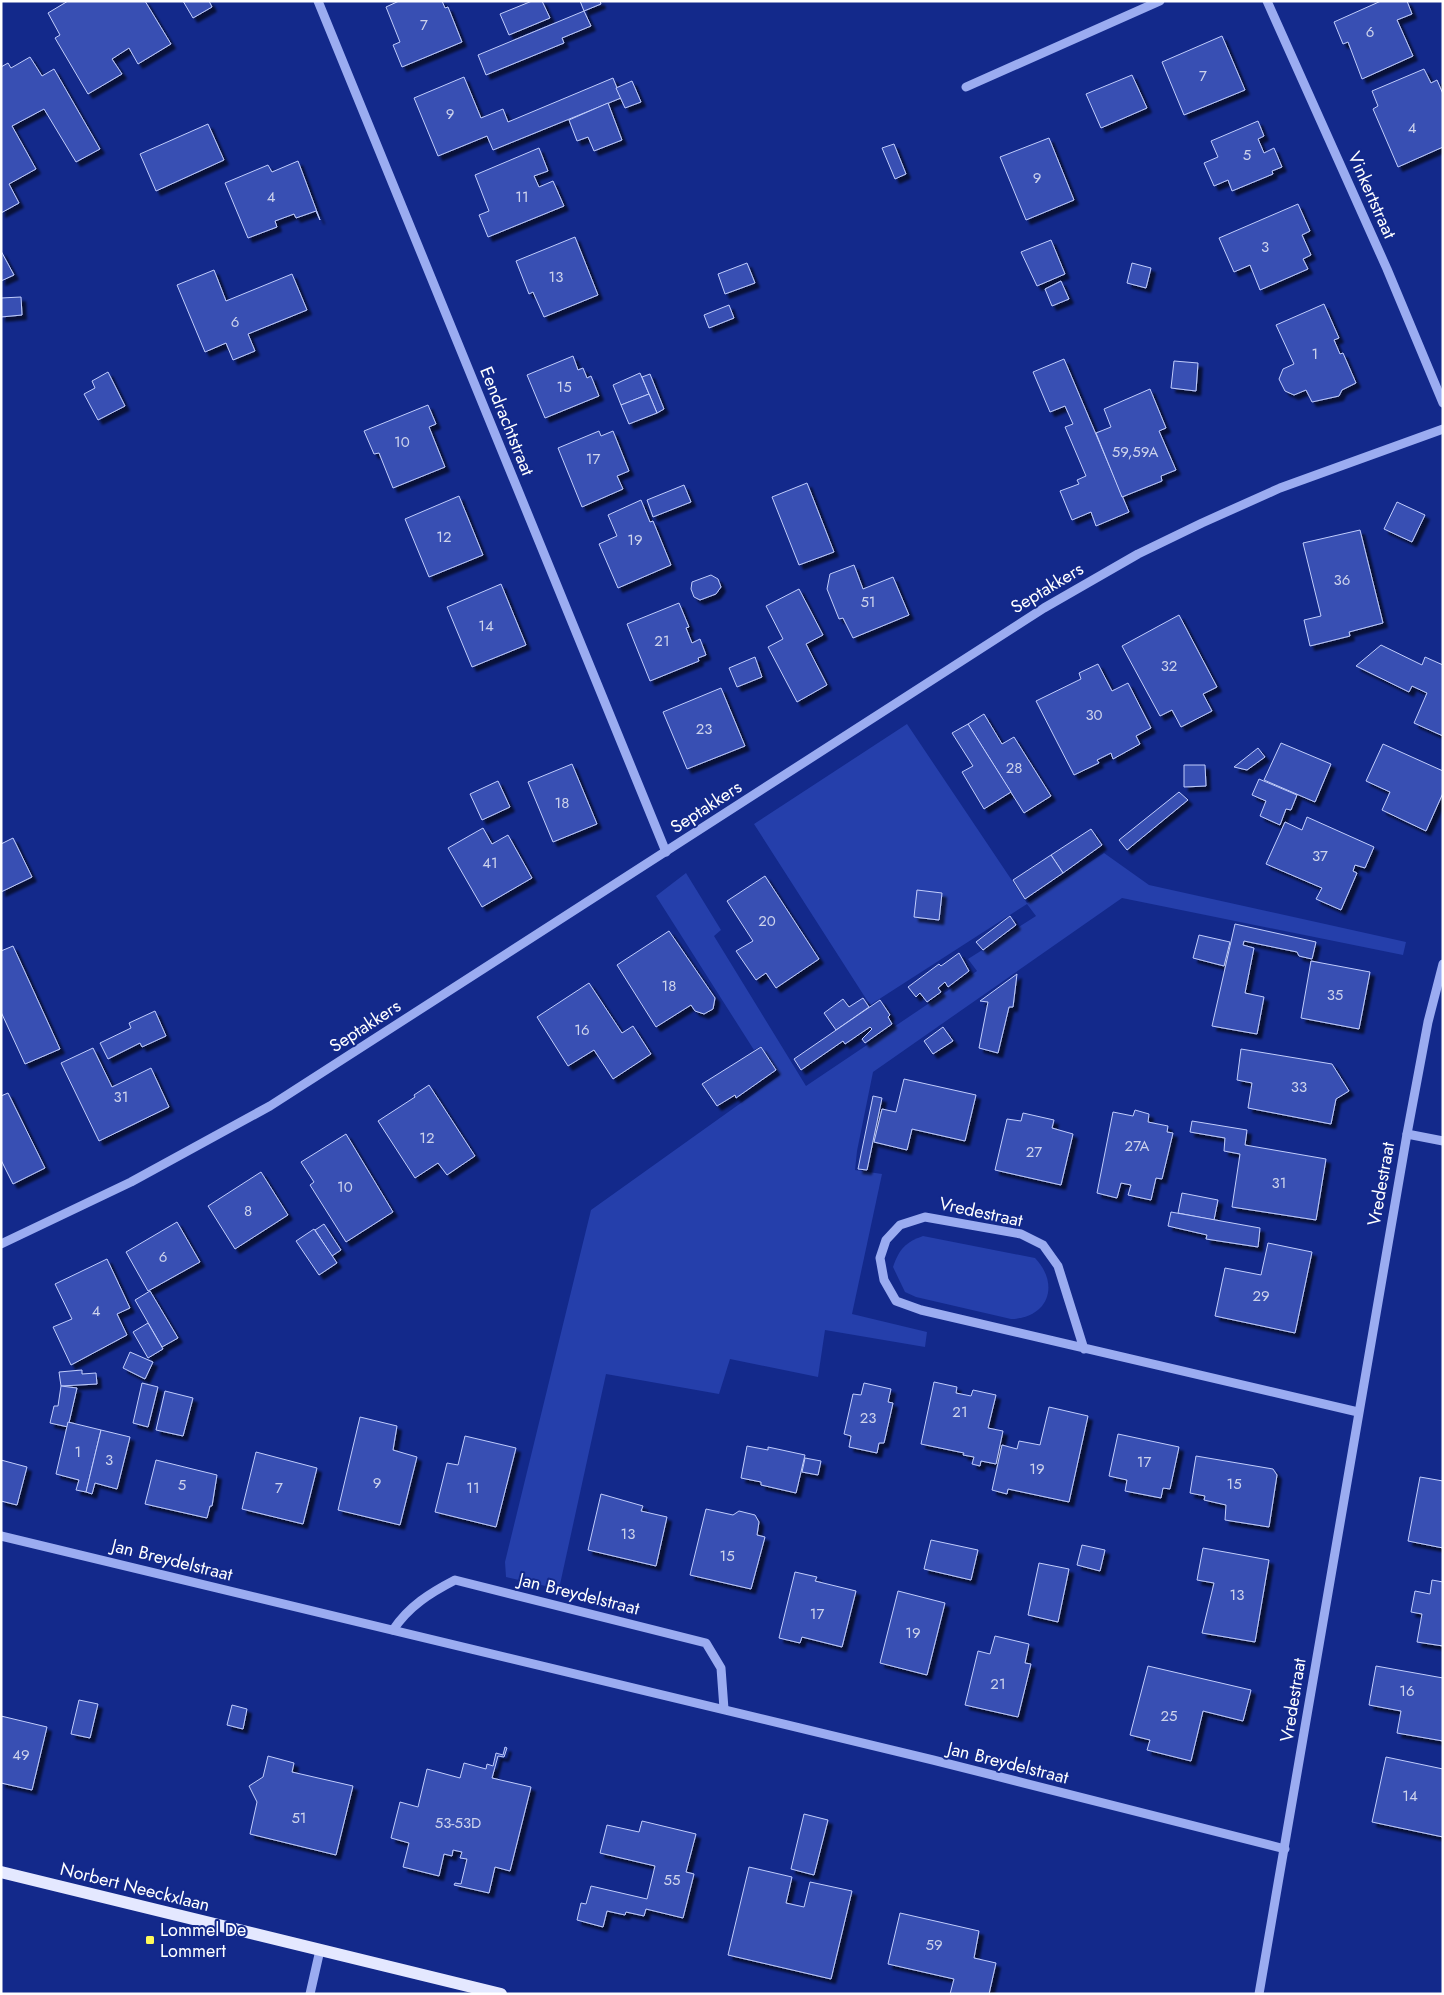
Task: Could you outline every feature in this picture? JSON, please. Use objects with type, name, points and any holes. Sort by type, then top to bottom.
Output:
[{"type":"main road","name":"Norbert Neeckxlaan","points":[[1,1872],[502,1994]]},
{"type":"street","name":"Eendrachtstraat","points":[[318,1],[666,852]]},
{"type":"street","points":[[966,87],[1160,1]]},
{"type":"street","name":"Vinkertstraat","points":[[1267,1],[1387,269],[1443,403]]},
{"type":"street","name":"Septakkers","points":[[1,1244],[131,1182],[270,1106],[1044,608],[1138,554],[1280,488],[1443,429]]},
{"type":"street","name":"Vredestraat","points":[[1259,1994],[1407,1134],[1428,1022],[1443,964]]},
{"type":"street","points":[[1407,1134],[1443,1140]]},
{"type":"street","name":"Vredestraat","points":[[1084,1349],[1058,1266],[1043,1245],[1021,1234],[925,1217],[900,1225],[886,1240],[880,1258],[884,1280],[896,1300],[921,1310],[1084,1349],[1358,1412]]},
{"type":"street","name":"Jan Breydelstraat","points":[[1,1536],[724,1709],[1285,1849]]},
{"type":"street","name":"Jan Breydelstraat","points":[[393,1630],[401,1618],[423,1598],[455,1580],[706,1643],[721,1668],[724,1709]]},
{"type":"street","points":[[310,1994],[320,1950]]},
{"type":"shaded area","points":[[907,724],[1027,903],[1104,853],[1149,885],[1406,942],[1403,955],[1122,898],[873,1072],[855,1170],[882,1174],[852,1314],[927,1332],[925,1347],[825,1330],[818,1377],[730,1359],[719,1394],[606,1374],[559,1589],[506,1577],[505,1562],[591,1210],[780,1075],[761,1046],[754,1050],[656,896],[686,873],[721,930],[714,936],[806,1086],[977,971],[968,959],[1036,916],[1027,904],[870,1005],[754,824]]},
{"type":"shaded area","points":[[923,1236],[1035,1258],[1043,1268],[1047,1278],[1047,1298],[1034,1313],[1011,1319],[916,1297],[905,1292],[893,1267],[904,1247]]},
{"type":"building","points":[[68,1],[145,1],[171,44],[138,64],[129,48],[112,59],[122,74],[88,94],[55,38],[60,35],[48,13]]},
{"type":"building","points":[[183,1],[209,1],[212,7],[193,18]]},
{"type":"building","points":[[399,1],[442,1],[445,8],[448,7],[462,42],[402,67],[393,45],[400,42],[386,7]]},
{"type":"building","points":[[532,1],[542,1],[550,18],[509,35],[500,14]]},
{"type":"building","points":[[580,1],[600,1],[601,4],[584,11]]},
{"type":"building","points":[[1381,1],[1407,1],[1412,14],[1397,20],[1413,56],[1362,79],[1348,42],[1343,44],[1334,22]]},
{"type":"building","points":[[584,11],[591,26],[562,38],[564,43],[486,75],[478,55]]},
{"type":"building","points":[[1222,36],[1245,90],[1184,115],[1162,62]]},
{"type":"building","points":[[30,57],[42,76],[54,69],[100,149],[76,162],[44,109],[12,126],[36,169],[9,184],[19,203],[1,213],[1,67],[8,63],[11,68]]},
{"type":"building","points":[[1424,69],[1431,83],[1437,80],[1443,94],[1443,147],[1398,167],[1373,109],[1378,106],[1372,91]]},
{"type":"building","points":[[1132,75],[1147,108],[1101,128],[1086,94]]},
{"type":"building","points":[[464,77],[481,118],[503,109],[508,122],[613,78],[621,98],[493,150],[487,136],[438,156],[414,98]]},
{"type":"building","points":[[632,81],[641,102],[625,108],[616,88]]},
{"type":"building","points":[[608,103],[622,140],[594,151],[588,137],[577,141],[569,120]]},
{"type":"building","points":[[1258,121],[1264,136],[1258,139],[1264,153],[1274,148],[1282,167],[1272,171],[1273,174],[1232,191],[1228,180],[1214,186],[1204,163],[1218,157],[1211,141]]},
{"type":"building","points":[[208,124],[224,160],[156,191],[140,154]]},
{"type":"building","points":[[1049,138],[1074,200],[1026,220],[1000,157]]},
{"type":"building","points":[[894,144],[906,174],[895,179],[882,148]]},
{"type":"building","points":[[539,148],[548,171],[534,176],[539,187],[553,181],[564,206],[488,237],[479,215],[489,211],[475,175]]},
{"type":"building","points":[[298,161],[320,220],[316,211],[296,218],[294,214],[275,221],[277,227],[248,238],[225,183],[268,165],[272,172]]},
{"type":"building","points":[[1298,204],[1310,231],[1302,235],[1311,255],[1303,259],[1308,269],[1260,290],[1250,265],[1234,272],[1219,238]]},
{"type":"building","points":[[575,237],[598,295],[544,317],[533,292],[529,294],[516,261]]},
{"type":"building","points":[[1051,240],[1065,274],[1037,286],[1021,252]]},
{"type":"building","points":[[1,251],[14,275],[1,281]]},
{"type":"building","points":[[747,263],[755,283],[725,294],[718,274]]},
{"type":"building","points":[[1132,263],[1151,268],[1146,288],[1127,283]]},
{"type":"building","points":[[214,270],[226,301],[292,274],[307,310],[248,334],[255,351],[233,360],[226,343],[205,352],[177,285]]},
{"type":"building","points":[[1061,281],[1069,299],[1052,306],[1045,289]]},
{"type":"building","points":[[21,297],[22,315],[1,317],[1,298]]},
{"type":"building","points":[[1324,304],[1339,338],[1334,340],[1340,354],[1343,353],[1356,383],[1342,390],[1339,396],[1312,402],[1306,390],[1294,395],[1285,391],[1279,379],[1283,369],[1294,364],[1276,325]]},
{"type":"building","points":[[729,305],[734,318],[709,328],[704,315]]},
{"type":"building","points":[[573,356],[578,370],[583,368],[587,378],[591,376],[599,396],[545,418],[527,375]]},
{"type":"building","points":[[1064,359],[1129,512],[1096,526],[1091,512],[1072,520],[1060,491],[1079,484],[1077,480],[1086,476],[1065,427],[1073,424],[1065,406],[1050,412],[1033,372]]},
{"type":"building","points":[[1174,361],[1198,363],[1196,391],[1171,388]]},
{"type":"building","points":[[108,372],[125,406],[98,420],[84,394],[95,388],[92,381]]},
{"type":"building","points":[[640,373],[649,394],[621,405],[613,385]]},
{"type":"building","points":[[650,374],[664,409],[657,413],[642,377]]},
{"type":"building","points":[[1150,389],[1166,428],[1159,431],[1176,470],[1161,476],[1162,481],[1122,497],[1096,433],[1111,427],[1104,409]]},
{"type":"building","points":[[649,394],[657,413],[629,424],[621,405]]},
{"type":"building","points":[[428,405],[436,424],[429,427],[445,467],[393,488],[379,453],[374,454],[364,431]]},
{"type":"building","points":[[599,431],[601,436],[613,431],[629,471],[617,476],[623,489],[582,507],[558,448]]},
{"type":"building","points":[[807,483],[834,552],[799,565],[772,497]]},
{"type":"building","points":[[684,485],[691,502],[653,517],[647,500]]},
{"type":"building","points":[[459,496],[483,555],[429,577],[405,519]]},
{"type":"building","points":[[641,500],[650,522],[653,521],[671,565],[618,588],[599,544],[617,536],[608,515]]},
{"type":"building","points":[[1397,502],[1425,515],[1412,542],[1384,529]]},
{"type":"building","points":[[1360,530],[1383,623],[1349,632],[1350,636],[1310,646],[1304,620],[1321,616],[1303,543]]},
{"type":"building","points":[[854,565],[863,589],[893,577],[909,615],[853,638],[843,618],[839,619],[827,589],[830,574]]},
{"type":"building","points":[[711,575],[718,579],[721,587],[716,594],[700,600],[694,597],[691,589],[692,582]]},
{"type":"building","points":[[501,584],[526,645],[472,667],[447,607]]},
{"type":"building","points":[[799,589],[823,635],[806,644],[827,685],[797,702],[768,647],[783,639],[766,606]]},
{"type":"building","points":[[679,603],[689,627],[686,628],[692,643],[700,639],[706,655],[698,658],[699,661],[650,681],[627,624]]},
{"type":"building","points":[[1179,615],[1217,687],[1203,694],[1212,711],[1181,727],[1172,710],[1160,716],[1122,646]]},
{"type":"building","points":[[1381,645],[1422,665],[1425,657],[1443,665],[1443,736],[1414,723],[1427,693],[1412,686],[1409,692],[1356,666]]},
{"type":"building","points":[[755,657],[762,677],[737,687],[729,668]]},
{"type":"building","points":[[1098,664],[1112,691],[1128,683],[1151,728],[1136,736],[1140,744],[1113,759],[1111,753],[1097,760],[1099,763],[1074,775],[1036,701],[1081,679],[1079,673]]},
{"type":"building","points":[[721,688],[745,746],[687,769],[663,712]]},
{"type":"building","points":[[984,714],[1002,744],[1014,737],[1051,796],[1024,813],[968,724]]},
{"type":"building","points":[[968,724],[1011,792],[984,809],[962,772],[973,766],[952,733]]},
{"type":"building","points":[[1281,743],[1331,764],[1315,802],[1264,780]]},
{"type":"building","points":[[1383,744],[1443,771],[1443,793],[1426,831],[1382,810],[1390,792],[1366,781]]},
{"type":"building","points":[[1258,748],[1265,757],[1247,770],[1234,767]]},
{"type":"building","points":[[572,764],[597,824],[553,842],[528,782]]},
{"type":"building","points":[[1184,765],[1205,765],[1206,786],[1184,787]]},
{"type":"building","points":[[1259,779],[1297,795],[1291,810],[1286,809],[1280,825],[1260,816],[1266,801],[1252,795]]},
{"type":"building","points":[[498,781],[510,807],[482,820],[470,794]]},
{"type":"building","points":[[1179,792],[1188,800],[1127,850],[1119,840]]},
{"type":"building","points":[[1307,817],[1374,847],[1365,868],[1355,865],[1353,871],[1357,873],[1341,910],[1316,899],[1322,888],[1266,864],[1285,822],[1302,830]]},
{"type":"building","points":[[483,828],[492,844],[508,835],[532,878],[482,907],[448,848]]},
{"type":"building","points":[[1091,829],[1102,845],[1063,873],[1051,855]]},
{"type":"building","points":[[13,838],[32,877],[1,892],[1,844]]},
{"type":"building","points":[[1051,855],[1063,873],[1025,899],[1013,880]]},
{"type":"building","points":[[765,876],[819,959],[776,988],[766,973],[756,980],[736,951],[753,941],[727,901]]},
{"type":"building","points":[[917,890],[942,893],[939,920],[914,917]]},
{"type":"building","points":[[1010,916],[1016,925],[983,950],[976,942]]},
{"type":"building","points":[[1235,924],[1316,942],[1312,959],[1299,956],[1297,952],[1244,941],[1243,945],[1254,948],[1245,993],[1264,997],[1257,1034],[1212,1026]]},
{"type":"building","points":[[669,931],[715,998],[713,1009],[704,1014],[695,1011],[691,1005],[656,1027],[617,965]]},
{"type":"building","points":[[1199,935],[1230,942],[1224,966],[1193,958]]},
{"type":"building","points":[[13,946],[60,1049],[25,1064],[1,1012],[1,951]]},
{"type":"building","points":[[959,953],[969,971],[948,987],[945,982],[938,988],[941,992],[927,1002],[920,993],[916,997],[908,987],[939,964],[941,966]]},
{"type":"building","points":[[1311,961],[1370,972],[1359,1029],[1301,1018]]},
{"type":"building","points":[[1017,974],[1013,1007],[1009,1007],[998,1053],[979,1048],[988,1002],[980,1001]]},
{"type":"building","points":[[589,983],[622,1033],[633,1026],[651,1054],[613,1079],[594,1050],[568,1066],[537,1017]]},
{"type":"building","points":[[863,998],[869,1007],[836,1030],[824,1013],[843,999],[849,1007]]},
{"type":"building","points":[[880,1000],[890,1015],[888,1017],[892,1024],[865,1043],[862,1039],[872,1029],[870,1027],[845,1044],[843,1041],[801,1070],[794,1059]]},
{"type":"building","points":[[155,1011],[166,1036],[142,1047],[140,1043],[108,1059],[100,1043],[131,1028],[129,1023]]},
{"type":"building","points":[[943,1027],[953,1041],[933,1054],[924,1041]]},
{"type":"building","points":[[761,1047],[776,1070],[736,1098],[735,1095],[717,1106],[702,1084]]},
{"type":"building","points":[[93,1048],[112,1087],[151,1068],[169,1107],[99,1141],[61,1063]]},
{"type":"building","points":[[1241,1049],[1332,1064],[1349,1091],[1336,1099],[1331,1124],[1248,1108],[1252,1083],[1237,1080]]},
{"type":"building","points":[[904,1079],[976,1095],[965,1141],[912,1129],[907,1150],[874,1142],[882,1109],[896,1112]]},
{"type":"building","points":[[429,1085],[475,1156],[447,1175],[438,1163],[415,1178],[378,1121],[415,1097],[414,1095]]},
{"type":"building","points":[[8,1093],[45,1168],[13,1184],[1,1160],[1,1096]]},
{"type":"building","points":[[873,1096],[882,1098],[867,1170],[858,1169]]},
{"type":"building","points":[[1135,1110],[1149,1114],[1148,1122],[1168,1126],[1167,1132],[1173,1133],[1162,1179],[1156,1178],[1151,1200],[1128,1195],[1131,1185],[1121,1183],[1117,1198],[1097,1193],[1113,1112],[1133,1116]]},
{"type":"building","points":[[1023,1113],[1054,1120],[1052,1128],[1073,1134],[1061,1185],[995,1170],[1007,1119],[1021,1121]]},
{"type":"building","points":[[1192,1121],[1247,1130],[1245,1145],[1326,1159],[1316,1220],[1232,1207],[1240,1154],[1224,1151],[1225,1138],[1190,1132]]},
{"type":"building","points":[[346,1134],[393,1212],[346,1242],[310,1185],[314,1182],[301,1162]]},
{"type":"building","points":[[261,1172],[288,1215],[235,1249],[208,1206]]},
{"type":"building","points":[[1182,1193],[1218,1200],[1214,1220],[1178,1213]]},
{"type":"building","points":[[1171,1212],[1260,1228],[1258,1247],[1206,1239],[1207,1235],[1168,1226]]},
{"type":"building","points":[[177,1222],[200,1262],[148,1291],[126,1252]]},
{"type":"building","points":[[324,1224],[341,1250],[332,1256],[315,1230]]},
{"type":"building","points":[[314,1229],[337,1263],[319,1275],[296,1241]]},
{"type":"building","points":[[1268,1243],[1312,1252],[1295,1333],[1215,1316],[1225,1268],[1261,1275]]},
{"type":"building","points":[[107,1259],[130,1308],[117,1314],[127,1335],[71,1365],[53,1327],[72,1319],[55,1284]]},
{"type":"building","points":[[150,1291],[178,1338],[162,1347],[135,1300]]},
{"type":"building","points":[[148,1323],[163,1349],[148,1358],[133,1332]]},
{"type":"building","points":[[130,1352],[153,1362],[145,1379],[123,1368]]},
{"type":"building","points":[[82,1370],[82,1374],[96,1373],[97,1384],[61,1386],[59,1372]]},
{"type":"building","points":[[934,1382],[957,1387],[956,1393],[971,1396],[973,1390],[996,1395],[988,1428],[1003,1431],[996,1464],[981,1461],[980,1466],[972,1464],[974,1457],[963,1455],[964,1453],[921,1444]]},
{"type":"building","points":[[142,1383],[158,1387],[148,1427],[133,1423]]},
{"type":"building","points":[[864,1383],[891,1389],[888,1402],[893,1403],[884,1443],[879,1443],[877,1453],[849,1447],[851,1436],[844,1434],[853,1394],[861,1395]]},
{"type":"building","points":[[61,1386],[77,1388],[68,1427],[50,1423],[54,1406],[58,1406]]},
{"type":"building","points":[[165,1391],[193,1398],[183,1436],[156,1430]]},
{"type":"building","points":[[1049,1407],[1088,1416],[1069,1502],[1008,1489],[1007,1494],[992,1490],[1002,1445],[1017,1449],[1019,1441],[1040,1445]]},
{"type":"building","points":[[360,1417],[397,1426],[393,1450],[417,1457],[400,1525],[338,1510]]},
{"type":"building","points":[[68,1422],[101,1430],[86,1492],[76,1490],[79,1480],[56,1474]]},
{"type":"building","points":[[101,1430],[130,1437],[117,1489],[95,1483],[92,1494],[86,1492]]},
{"type":"building","points":[[1118,1434],[1179,1447],[1170,1489],[1163,1488],[1161,1498],[1125,1491],[1127,1480],[1109,1476]]},
{"type":"building","points":[[465,1436],[516,1448],[496,1527],[435,1512],[447,1463],[458,1465]]},
{"type":"building","points":[[747,1446],[768,1450],[768,1447],[805,1455],[796,1493],[741,1478]]},
{"type":"building","points":[[256,1452],[317,1468],[303,1524],[242,1509]]},
{"type":"building","points":[[1196,1456],[1273,1469],[1277,1475],[1269,1527],[1225,1520],[1226,1505],[1204,1500],[1205,1496],[1190,1493]]},
{"type":"building","points":[[805,1458],[821,1461],[818,1475],[802,1472]]},
{"type":"building","points":[[1,1460],[27,1467],[17,1505],[1,1501]]},
{"type":"building","points":[[156,1460],[217,1475],[212,1506],[210,1506],[207,1518],[145,1504]]},
{"type":"building","points":[[1420,1477],[1443,1481],[1443,1548],[1408,1541]]},
{"type":"building","points":[[601,1494],[643,1506],[641,1511],[667,1517],[656,1566],[588,1550]]},
{"type":"building","points":[[706,1509],[733,1515],[739,1511],[755,1515],[759,1522],[757,1535],[765,1537],[751,1589],[690,1575]]},
{"type":"building","points":[[931,1540],[978,1550],[971,1580],[924,1569]]},
{"type":"building","points":[[1082,1545],[1105,1550],[1100,1571],[1077,1565]]},
{"type":"building","points":[[1203,1548],[1269,1560],[1255,1642],[1202,1633],[1214,1583],[1197,1580]]},
{"type":"building","points":[[1039,1563],[1069,1569],[1058,1622],[1028,1615]]},
{"type":"building","points":[[795,1572],[817,1577],[815,1581],[856,1591],[842,1647],[802,1637],[800,1643],[779,1638]]},
{"type":"building","points":[[1432,1580],[1443,1582],[1443,1646],[1417,1642],[1422,1614],[1411,1612],[1415,1591],[1430,1594]]},
{"type":"building","points":[[898,1591],[945,1603],[927,1675],[880,1663]]},
{"type":"building","points":[[995,1636],[1029,1644],[1025,1663],[1031,1664],[1018,1717],[965,1705],[978,1651],[990,1654]]},
{"type":"building","points":[[1148,1666],[1251,1690],[1243,1721],[1203,1711],[1191,1761],[1147,1750],[1150,1740],[1130,1735]]},
{"type":"building","points":[[1376,1666],[1443,1678],[1443,1741],[1397,1733],[1401,1711],[1369,1705]]},
{"type":"building","points":[[79,1700],[98,1704],[90,1738],[71,1734]]},
{"type":"building","points":[[232,1705],[247,1709],[243,1729],[227,1725]]},
{"type":"building","points":[[1,1716],[47,1727],[32,1790],[1,1783]]},
{"type":"building","points":[[505,1747],[507,1748],[504,1757],[498,1756],[492,1778],[531,1787],[510,1871],[495,1867],[489,1893],[454,1885],[455,1883],[461,1884],[467,1859],[460,1858],[462,1852],[453,1850],[452,1856],[444,1854],[439,1876],[403,1867],[409,1843],[391,1838],[400,1802],[418,1807],[427,1769],[460,1778],[464,1763],[486,1769],[487,1764],[493,1766],[496,1753],[503,1755]]},
{"type":"building","points":[[268,1756],[294,1763],[292,1772],[353,1786],[336,1855],[250,1834],[257,1802],[249,1786],[263,1777]]},
{"type":"building","points":[[1386,1757],[1443,1769],[1443,1837],[1372,1822]]},
{"type":"building","points":[[804,1814],[828,1820],[814,1875],[791,1869]]},
{"type":"building","points":[[642,1821],[696,1834],[686,1872],[694,1874],[683,1918],[646,1909],[644,1916],[626,1912],[625,1915],[607,1911],[603,1927],[577,1920],[581,1903],[586,1904],[591,1886],[647,1899],[655,1866],[600,1853],[607,1825],[639,1832]]},
{"type":"building","points":[[749,1867],[792,1877],[786,1903],[804,1907],[810,1882],[852,1891],[831,1979],[728,1955]]},
{"type":"building","points":[[900,1913],[979,1931],[974,1958],[996,1963],[989,1994],[950,1994],[954,1979],[888,1964]]},
{"type":"place","name":"Lommel De Lommert","points":[[150,1940]]}]
